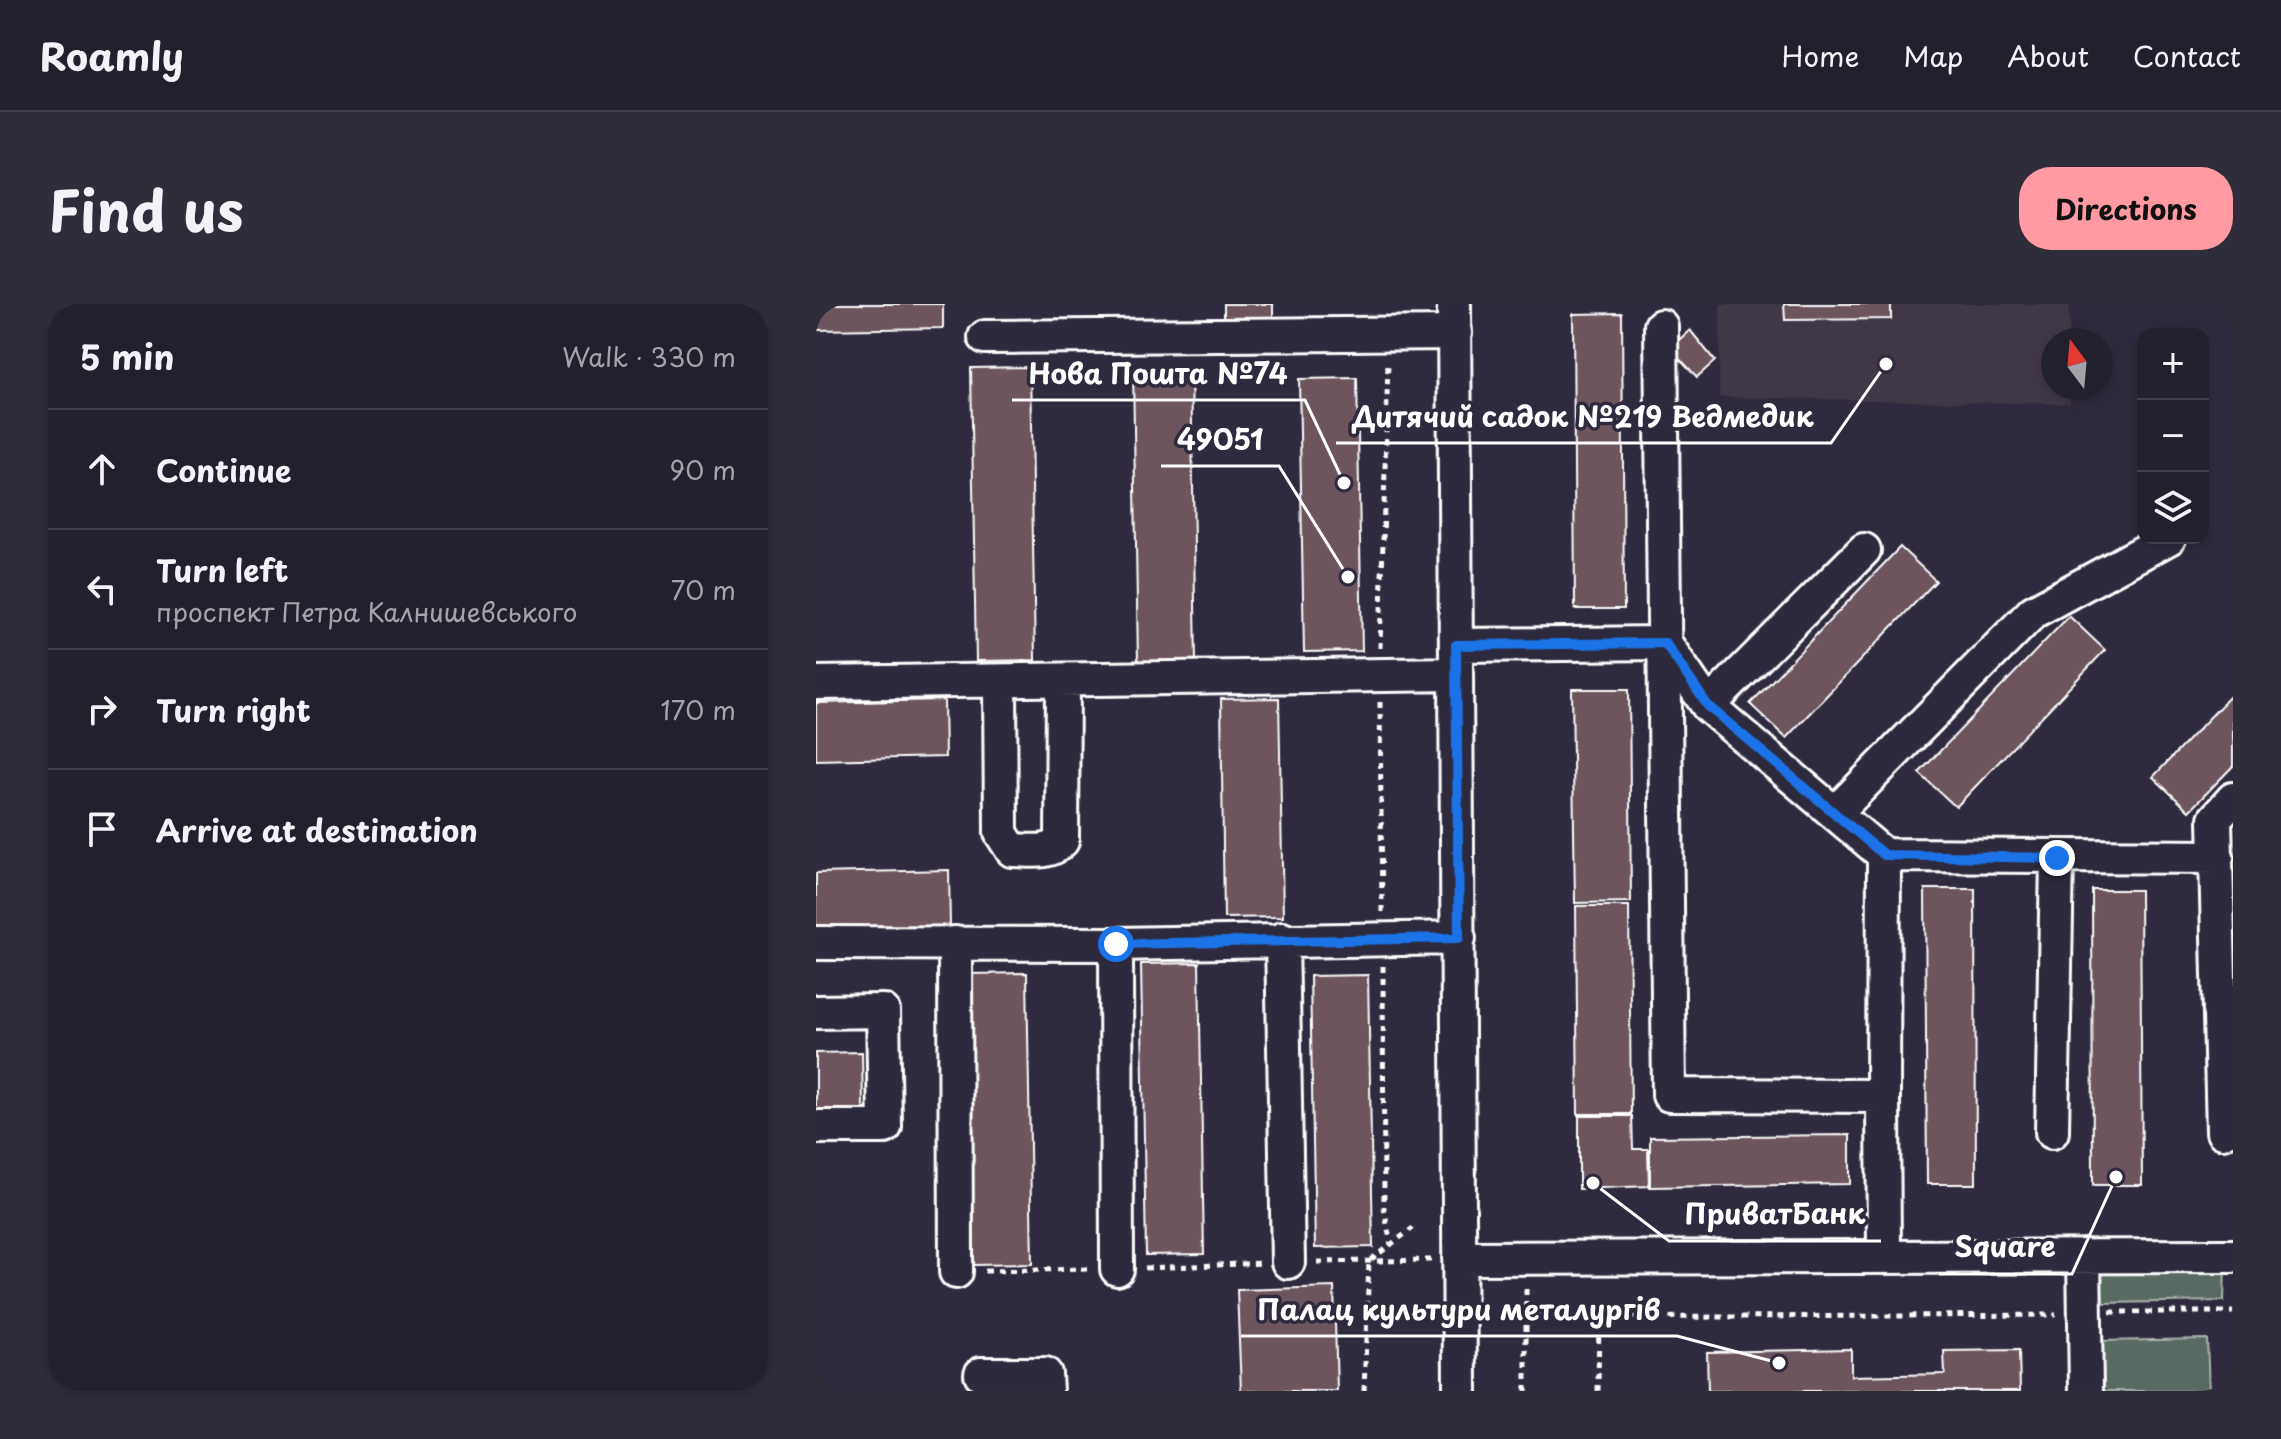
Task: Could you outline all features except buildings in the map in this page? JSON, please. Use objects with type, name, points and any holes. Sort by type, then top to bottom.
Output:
[{"type":"street","points":[[985,337],[1389,333],[1454,318],[1459,938],[1446,1259],[1460,1391]]},
{"type":"street","points":[[1661,326],[1669,1095],[1883,1096]]},
{"type":"street","points":[[1835,813],[2033,612],[2158,544]]},
{"type":"street","points":[[1708,706],[1864,550]]},
{"type":"street","points":[[816,683],[1000,683],[1379,675],[1456,660],[1665,643]]},
{"type":"street","points":[[1665,643],[1708,706],[1884,855],[2217,857]]},
{"type":"street","points":[[1000,683],[1001,833],[1012,850],[1047,851],[1055,849],[1062,841],[1063,682]]},
{"type":"street","points":[[2223,1132],[2215,819],[2233,799]]},
{"type":"street","points":[[1884,855],[1884,1256]]},
{"type":"street","points":[[2052,1132],[2057,858]]},
{"type":"street","points":[[816,943],[1116,944],[1459,938]]},
{"type":"street","points":[[1282,939],[1288,1262]]},
{"type":"street","points":[[955,943],[956,1272]]},
{"type":"street","points":[[1116,944],[1117,1269]]},
{"type":"street","points":[[816,1012],[883,1011],[885,1127],[816,1127]]},
{"type":"street","points":[[2084,1256],[2086,1391]]},
{"type":"street","points":[[1446,1259],[2233,1256]]},
{"type":"street","points":[[981,1374],[1045,1374],[1046,1391]]},
{"type":"path","points":[[1389,333],[1379,675],[1384,1208],[1391,1245]]},
{"type":"path","points":[[1369,1261],[1413,1228]]},
{"type":"path","points":[[956,1272],[1446,1259]]},
{"type":"path","points":[[1364,1391],[1369,1261]]},
{"type":"path","points":[[1526,1391],[1527,1286]]},
{"type":"path","points":[[1526,1311],[1568,1318],[2044,1315]]},
{"type":"path","points":[[2084,1312],[2233,1312]]},
{"type":"path","points":[[1598,1391],[1599,1317]]},
{"type":"shaded area","points":[[1720,304],[2069,304],[2069,328],[2041,328],[2041,400],[2070,400],[2070,404],[1719,397]]},
{"type":"green space","points":[[2225,1265],[2224,1301],[2100,1303],[2102,1275],[2121,1266]]},
{"type":"green space","points":[[2207,1339],[2209,1391],[2101,1391],[2099,1341]]},
{"type":"place","name":"Дитячий садок №219 Ведмедик","points":[[1886,364]]},
{"type":"place","name":"Нова Пошта №74","points":[[1344,483]]},
{"type":"place","name":"49051","points":[[1348,577]]},
{"type":"place","name":"Square","points":[[2116,1177]]},
{"type":"place","name":"ПриватБанк","points":[[1593,1183]]},
{"type":"place","name":"Палац культури металургів","points":[[1779,1363]]},
{"type":"route","points":[[1116,944],[1459,938],[1456,645],[1534,647],[1665,643],[1708,706],[1884,855],[2057,858]]}]
